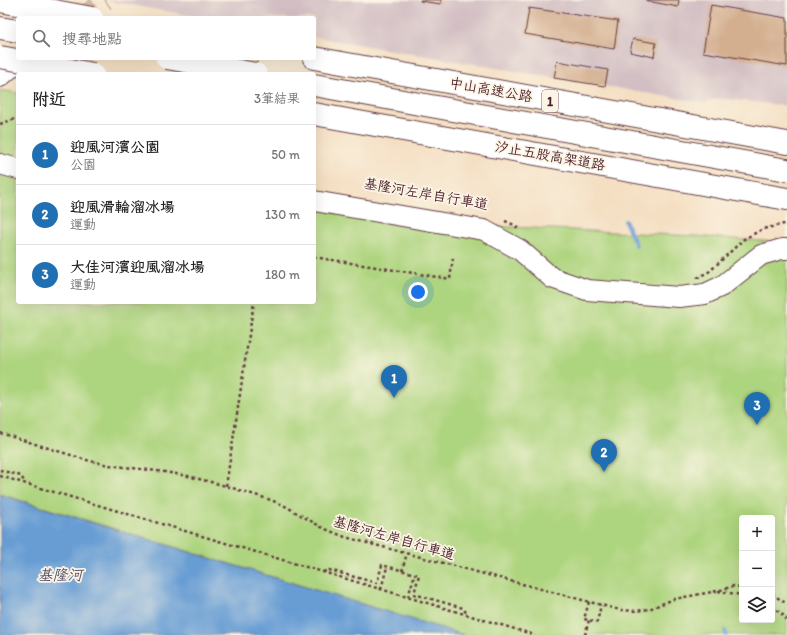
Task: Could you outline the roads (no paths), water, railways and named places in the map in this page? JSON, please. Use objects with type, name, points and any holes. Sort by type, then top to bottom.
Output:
[{"type":"highway","points":[[0,2],[80,16]]},
{"type":"highway","points":[[0,28],[16,31]]},
{"type":"highway","name":"中山高速公路","points":[[316,58],[787,144]]},
{"type":"highway","points":[[20,60],[83,72]]},
{"type":"highway","points":[[178,60],[245,72]]},
{"type":"highway","name":"中山高速公路","points":[[316,84],[787,170]]},
{"type":"highway","name":"汐止五股高架道路","points":[[316,114],[787,199]]},
{"type":"lane","points":[[0,77],[10,58]]},
{"type":"lane","points":[[0,164],[16,168]]},
{"type":"lane","points":[[316,201],[484,230],[520,250],[552,278],[587,290],[679,297],[705,294],[722,286],[761,255],[787,249]]},
{"type":"water","name":"基隆河","points":[[0,494],[1,495],[464,635],[0,635]]},
{"type":"waterway","points":[[625,221],[636,245]]},
{"type":"waterway","points":[[725,631],[726,635]]},
{"type":"tunnel","points":[[83,16],[106,0]]},
{"type":"place","name":"迎風河濱公園","points":[[394,398]]},
{"type":"place","name":"大佳河濱迎風溜冰場","points":[[757,425]]},
{"type":"place","name":"迎風滑輪溜冰場","points":[[604,472]]}]
